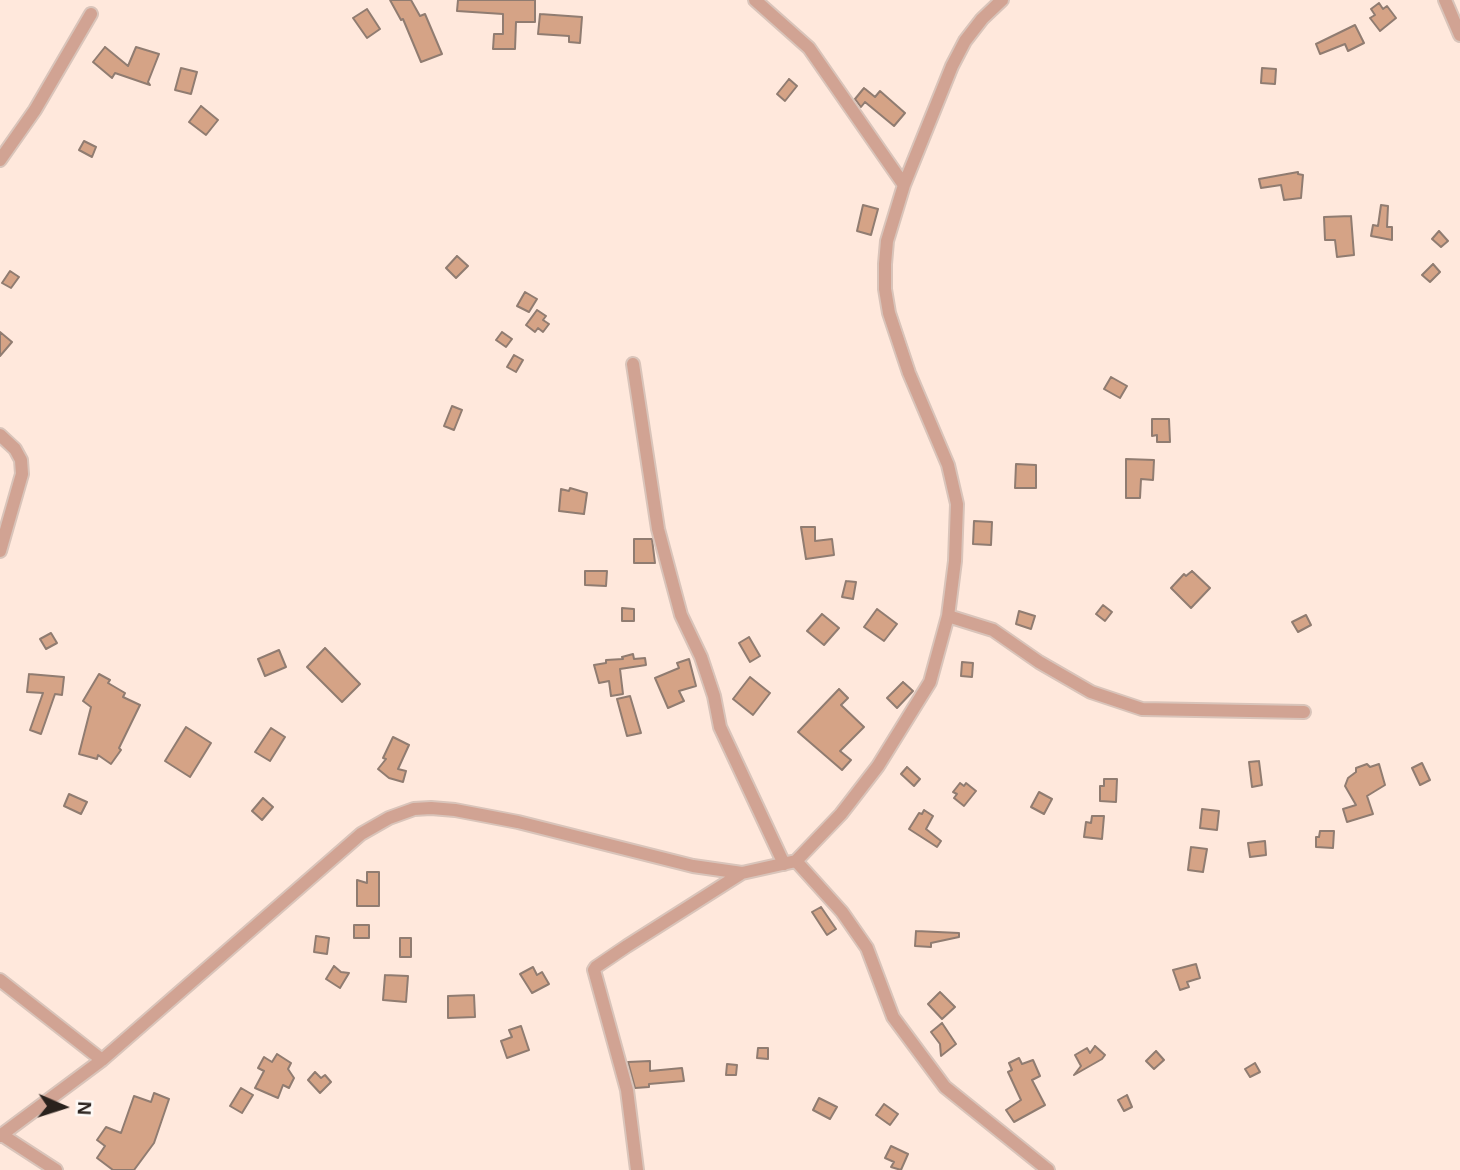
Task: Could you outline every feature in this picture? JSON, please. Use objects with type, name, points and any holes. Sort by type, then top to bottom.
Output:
[{"type":"street","points":[[755,0],[809,48],[904,186]]},
{"type":"street","points":[[637,1170],[627,1090],[593,975],[594,970],[742,873],[790,862],[841,814],[878,766],[930,682],[948,616],[955,561],[957,505],[948,465],[909,373],[890,313],[885,289],[887,241],[904,186],[952,66],[965,41],[982,19],[1002,0]]},
{"type":"street","points":[[1445,0],[1460,35]]},
{"type":"street","points":[[0,160],[35,110],[91,14]]},
{"type":"street","points":[[633,364],[658,529],[681,615],[701,657],[714,696],[720,727],[790,862],[842,912],[867,948],[893,1017],[945,1087],[1048,1170]]},
{"type":"street","points":[[0,435],[15,449],[21,460],[22,474],[0,551]]},
{"type":"street","points":[[948,616],[993,630],[1039,662],[1091,692],[1142,709],[1304,712]]},
{"type":"street","points":[[55,1170],[1,1135],[102,1060],[360,834],[389,818],[414,809],[455,810],[518,822],[693,866],[742,873]]},
{"type":"street","points":[[0,980],[102,1060]]},
{"type":"building","points":[[390,0],[411,0],[420,16],[425,14],[442,54],[421,62],[403,19],[401,20]]},
{"type":"building","points":[[458,0],[535,0],[535,22],[516,22],[515,49],[493,49],[494,34],[503,34],[503,14],[457,11]]},
{"type":"building","points":[[1379,3],[1383,9],[1387,6],[1396,18],[1380,31],[1370,18],[1375,15],[1371,9]]},
{"type":"building","points":[[367,9],[380,29],[367,38],[353,18]]},
{"type":"building","points":[[540,14],[582,17],[580,43],[569,42],[569,36],[538,34]]},
{"type":"building","points":[[1355,25],[1364,43],[1348,51],[1345,44],[1320,54],[1316,44]]},
{"type":"building","points":[[105,47],[128,66],[136,47],[159,54],[148,82],[150,85],[115,73],[112,78],[93,62]]},
{"type":"building","points":[[181,68],[197,72],[191,94],[175,90]]},
{"type":"building","points":[[1262,68],[1276,69],[1275,84],[1261,83]]},
{"type":"building","points":[[789,79],[797,86],[785,101],[777,94]]},
{"type":"building","points":[[864,88],[875,97],[880,91],[905,113],[894,126],[865,102],[861,107],[855,99]]},
{"type":"building","points":[[201,106],[218,120],[206,135],[189,122]]},
{"type":"building","points":[[84,141],[96,147],[92,157],[79,150]]},
{"type":"building","points":[[1298,172],[1303,175],[1301,198],[1284,200],[1281,185],[1261,188],[1259,179]]},
{"type":"building","points":[[863,205],[878,209],[871,235],[857,231]]},
{"type":"building","points":[[1381,205],[1388,206],[1387,227],[1392,227],[1392,240],[1371,236],[1373,225],[1378,226]]},
{"type":"building","points":[[1351,216],[1354,255],[1337,257],[1335,240],[1325,240],[1324,217]]},
{"type":"building","points":[[1439,231],[1448,241],[1441,247],[1432,239]]},
{"type":"building","points":[[457,256],[468,266],[456,278],[446,268]]},
{"type":"building","points":[[1433,264],[1440,272],[1430,282],[1422,275]]},
{"type":"building","points":[[10,271],[19,277],[11,288],[2,283]]},
{"type":"building","points":[[525,292],[537,299],[529,312],[517,306]]},
{"type":"building","points":[[537,310],[546,316],[543,320],[549,324],[543,332],[538,328],[535,332],[526,325]]},
{"type":"building","points":[[0,332],[12,342],[0,356]]},
{"type":"building","points":[[502,332],[512,339],[506,347],[496,340]]},
{"type":"building","points":[[514,355],[523,360],[516,372],[507,367]]},
{"type":"building","points":[[1111,377],[1127,386],[1120,398],[1104,389]]},
{"type":"building","points":[[452,406],[462,410],[454,430],[444,426]]},
{"type":"building","points":[[1152,419],[1169,419],[1170,442],[1157,442],[1157,435],[1152,436]]},
{"type":"building","points":[[1126,459],[1154,460],[1153,480],[1141,479],[1140,498],[1126,498]]},
{"type":"building","points":[[1016,464],[1036,465],[1036,488],[1015,488]]},
{"type":"building","points":[[570,488],[587,493],[584,514],[559,511],[561,489],[569,491]]},
{"type":"building","points":[[974,521],[992,522],[991,545],[973,544]]},
{"type":"building","points":[[801,527],[815,527],[815,541],[832,539],[834,555],[806,559]]},
{"type":"building","points":[[634,539],[652,539],[655,563],[634,563]]},
{"type":"building","points":[[585,571],[607,571],[606,586],[585,585]]},
{"type":"building","points":[[1192,571],[1210,588],[1191,608],[1171,588],[1184,574],[1186,576]]},
{"type":"building","points":[[846,581],[856,582],[853,599],[842,597]]},
{"type":"building","points":[[1103,605],[1112,612],[1105,621],[1096,614]]},
{"type":"building","points":[[622,608],[634,609],[634,621],[622,621]]},
{"type":"building","points":[[877,609],[897,624],[884,641],[864,627]]},
{"type":"building","points":[[1019,611],[1035,616],[1031,629],[1016,624]]},
{"type":"building","points":[[822,614],[839,628],[824,645],[807,631]]},
{"type":"building","points":[[1306,615],[1311,625],[1298,632],[1292,622]]},
{"type":"building","points":[[51,633],[57,643],[46,649],[40,639]]},
{"type":"building","points":[[749,637],[760,656],[750,662],[739,643]]},
{"type":"building","points":[[325,648],[360,684],[342,702],[307,667]]},
{"type":"building","points":[[279,650],[286,667],[265,676],[258,659]]},
{"type":"building","points":[[633,654],[634,659],[645,658],[646,665],[620,669],[623,694],[611,696],[609,681],[599,683],[594,665]]},
{"type":"building","points":[[689,659],[696,686],[679,691],[684,701],[668,708],[655,678],[679,668],[677,663]]},
{"type":"building","points":[[962,662],[973,663],[972,677],[961,676]]},
{"type":"building","points":[[29,674],[64,677],[62,695],[55,694],[41,734],[30,730],[43,693],[27,692]]},
{"type":"building","points":[[99,674],[125,693],[123,697],[140,705],[119,748],[121,750],[111,764],[98,755],[97,759],[79,754],[91,707],[83,701]]},
{"type":"building","points":[[750,677],[770,693],[753,715],[733,699]]},
{"type":"building","points":[[903,682],[913,691],[897,708],[887,698]]},
{"type":"building","points":[[839,689],[848,698],[841,705],[864,727],[840,751],[851,760],[842,770],[798,732]]},
{"type":"building","points":[[630,696],[641,733],[627,736],[617,699]]},
{"type":"building","points":[[186,727],[211,743],[190,777],[165,761]]},
{"type":"building","points":[[271,728],[285,737],[270,761],[255,752]]},
{"type":"building","points":[[393,737],[409,745],[398,769],[406,771],[403,782],[389,778],[378,769],[386,759],[383,758]]},
{"type":"building","points":[[1259,761],[1262,785],[1252,787],[1249,762]]},
{"type":"building","points":[[1422,763],[1430,780],[1420,785],[1412,768]]},
{"type":"building","points":[[1367,764],[1370,767],[1379,764],[1385,785],[1367,796],[1373,814],[1347,822],[1343,809],[1356,805],[1345,786],[1356,768]]},
{"type":"building","points":[[907,767],[920,779],[914,786],[901,774]]},
{"type":"building","points":[[1104,779],[1117,779],[1116,802],[1100,801],[1100,786],[1104,786]]},
{"type":"building","points":[[960,783],[964,786],[966,783],[976,791],[964,806],[954,798],[957,794],[953,792]]},
{"type":"building","points":[[1039,792],[1052,799],[1044,814],[1031,807]]},
{"type":"building","points":[[69,794],[87,802],[81,814],[64,806]]},
{"type":"building","points":[[263,798],[273,807],[262,820],[252,811]]},
{"type":"building","points":[[1202,809],[1219,811],[1217,830],[1200,828]]},
{"type":"building","points":[[924,810],[933,816],[926,829],[941,841],[937,847],[909,829]]},
{"type":"building","points":[[1092,816],[1104,816],[1102,839],[1084,837],[1086,822],[1091,823]]},
{"type":"building","points":[[1320,831],[1334,831],[1333,848],[1316,847],[1316,837],[1319,837]]},
{"type":"building","points":[[1265,841],[1266,855],[1250,857],[1248,843]]},
{"type":"building","points":[[1191,847],[1207,849],[1203,872],[1188,870]]},
{"type":"building","points":[[367,872],[379,872],[379,906],[357,906],[357,880],[367,883]]},
{"type":"building","points":[[821,907],[836,929],[827,935],[812,912]]},
{"type":"building","points":[[354,925],[369,925],[369,938],[354,938]]},
{"type":"building","points":[[916,931],[959,933],[959,937],[931,943],[931,947],[915,946]]},
{"type":"building","points":[[316,936],[329,938],[327,954],[314,952]]},
{"type":"building","points":[[400,938],[411,938],[411,957],[400,957]]},
{"type":"building","points":[[1196,964],[1200,978],[1187,982],[1189,987],[1180,990],[1173,970]]},
{"type":"building","points":[[334,966],[341,972],[349,973],[340,988],[326,979]]},
{"type":"building","points":[[533,967],[537,975],[542,972],[549,984],[532,993],[520,974]]},
{"type":"building","points":[[385,975],[408,976],[406,1002],[383,1000]]},
{"type":"building","points":[[940,992],[955,1007],[942,1019],[928,1004]]},
{"type":"building","points":[[474,995],[475,1017],[448,1018],[448,996]]},
{"type":"building","points":[[942,1023],[956,1044],[941,1056],[940,1044],[931,1032]]},
{"type":"building","points":[[521,1026],[529,1050],[507,1058],[501,1041],[512,1037],[509,1030]]},
{"type":"building","points":[[1095,1046],[1105,1055],[1074,1075],[1081,1066],[1075,1055],[1087,1048],[1090,1053]]},
{"type":"building","points":[[758,1048],[768,1048],[768,1059],[757,1058]]},
{"type":"building","points":[[1156,1051],[1164,1060],[1154,1069],[1146,1061]]},
{"type":"building","points":[[277,1054],[291,1063],[288,1069],[294,1078],[289,1088],[283,1085],[278,1098],[255,1088],[264,1071],[258,1068],[264,1057],[272,1062]]},
{"type":"building","points":[[1019,1058],[1022,1064],[1033,1060],[1040,1076],[1032,1080],[1045,1105],[1014,1122],[1006,1110],[1021,1100],[1008,1072],[1012,1070],[1009,1063]]},
{"type":"building","points":[[650,1061],[650,1071],[682,1068],[684,1081],[635,1088],[628,1062]]},
{"type":"building","points":[[1255,1063],[1260,1072],[1250,1077],[1245,1069]]},
{"type":"building","points":[[727,1064],[737,1065],[736,1075],[726,1075]]},
{"type":"building","points":[[315,1072],[321,1078],[325,1075],[331,1082],[320,1093],[308,1080]]},
{"type":"building","points":[[241,1088],[253,1095],[242,1113],[230,1106]]},
{"type":"building","points":[[154,1093],[169,1099],[154,1143],[134,1170],[113,1170],[97,1158],[105,1146],[97,1140],[106,1127],[121,1133],[134,1096],[151,1102]]},
{"type":"building","points":[[1127,1095],[1132,1107],[1124,1111],[1118,1100]]},
{"type":"building","points":[[819,1098],[837,1107],[830,1119],[813,1110]]},
{"type":"building","points":[[884,1104],[898,1114],[890,1125],[876,1115]]},
{"type":"building","points":[[891,1146],[908,1154],[901,1170],[891,1167],[894,1162],[885,1158]]}]
